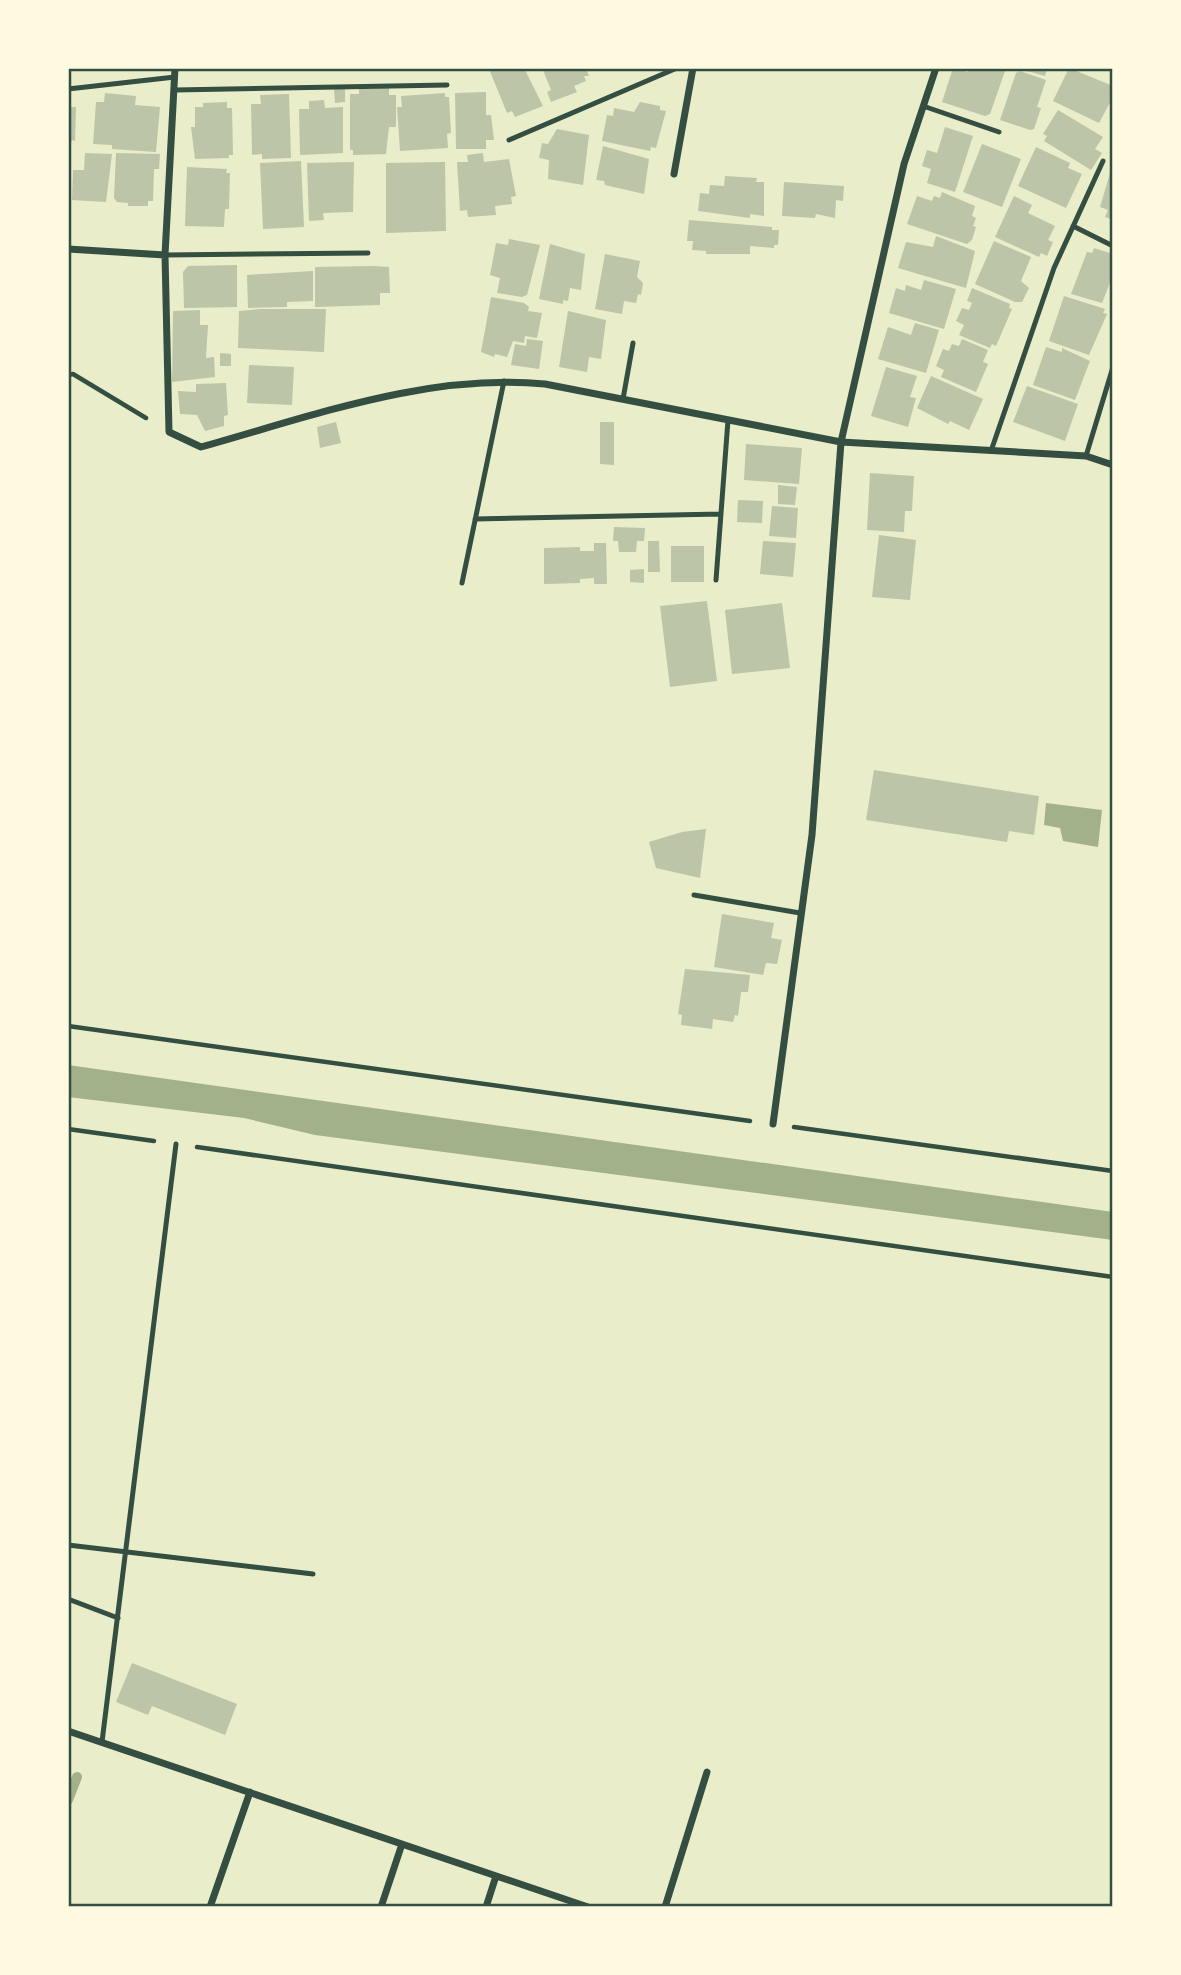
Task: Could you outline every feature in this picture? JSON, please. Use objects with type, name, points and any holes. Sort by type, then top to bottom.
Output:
[{"type":"street","points":[[175,68],[165,255],[169,432],[201,447],[410,390],[504,380],[545,384],[841,442],[1086,456],[1113,465]]},
{"type":"street","points":[[674,173],[693,68]]},
{"type":"street","points":[[773,1124],[813,822],[841,442],[904,164],[936,68]]},
{"type":"street","points":[[68,249],[165,255]]},
{"type":"street","points":[[68,1731],[588,1907]]},
{"type":"street","points":[[665,1907],[707,1772]]},
{"type":"street","points":[[210,1907],[250,1792]]},
{"type":"street","points":[[381,1907],[402,1844]]},
{"type":"street","points":[[486,1907],[496,1876]]},
{"type":"lane","points":[[509,140],[677,68]]},
{"type":"lane","points":[[68,89],[175,78]]},
{"type":"lane","points":[[175,90],[447,85]]},
{"type":"lane","points":[[923,106],[999,132]]},
{"type":"lane","points":[[991,451],[1054,268],[1103,161]]},
{"type":"lane","points":[[1073,226],[1113,246]]},
{"type":"lane","points":[[165,255],[368,253]]},
{"type":"lane","points":[[623,399],[633,343]]},
{"type":"lane","points":[[1086,456],[1113,367]]},
{"type":"lane","points":[[462,583],[504,380]]},
{"type":"lane","points":[[716,580],[728,420]]},
{"type":"lane","points":[[475,519],[721,514]]},
{"type":"lane","points":[[694,895],[800,913]]},
{"type":"lane","points":[[102,1742],[176,1144]]},
{"type":"lane","points":[[68,1545],[313,1574]]},
{"type":"lane","points":[[68,1599],[118,1618]]},
{"type":"path","points":[[68,374],[131,409]]},
{"type":"path","points":[[68,1026],[1113,1171]]},
{"type":"path","points":[[68,1129],[1113,1276]]},
{"type":"shaded area","points":[[1046,803],[1102,810],[1098,847],[1063,841],[1060,828],[1044,825]]},
{"type":"shaded area","points":[[68,1065],[1113,1212],[1113,1240],[315,1135],[244,1118],[68,1097]]},
{"type":"building","points":[[524,68],[543,106],[515,117],[512,111],[507,113],[489,69]]},
{"type":"building","points":[[586,68],[589,76],[584,76],[586,81],[574,86],[577,92],[551,102],[547,92],[551,90],[543,70]]},
{"type":"building","points":[[953,68],[968,72],[969,68],[1005,71],[990,114],[985,116],[942,102]]},
{"type":"building","points":[[1016,68],[1047,68],[1045,76]]},
{"type":"building","points":[[1069,68],[1113,86],[1113,97],[1099,123],[1053,101]]},
{"type":"building","points":[[1020,71],[1046,80],[1037,107],[1041,108],[1034,129],[1030,130],[1000,120],[1016,73]]},
{"type":"building","points":[[389,88],[389,95],[396,95],[396,127],[389,127],[386,154],[353,155],[353,150],[350,150],[350,94],[359,94],[359,89]]},
{"type":"building","points":[[334,89],[345,89],[345,102],[335,103]]},
{"type":"building","points":[[486,92],[486,115],[491,115],[494,140],[486,140],[486,149],[456,149],[455,93]]},
{"type":"building","points":[[105,93],[136,96],[135,105],[160,107],[156,152],[112,149],[112,145],[93,144],[96,102],[104,102]]},
{"type":"building","points":[[445,93],[445,97],[449,97],[451,133],[447,134],[448,148],[400,151],[397,107],[402,107],[401,96]]},
{"type":"building","points":[[289,94],[291,158],[262,159],[262,154],[252,155],[251,104],[261,104],[260,95]]},
{"type":"building","points":[[324,100],[325,108],[343,107],[343,153],[300,155],[299,109],[309,109],[309,101]]},
{"type":"building","points":[[227,102],[227,108],[232,108],[233,155],[229,155],[229,158],[195,159],[191,127],[195,127],[195,107],[203,107],[203,103]]},
{"type":"building","points":[[640,102],[660,106],[660,110],[666,111],[656,148],[651,147],[650,151],[602,141],[607,115],[613,116],[614,108],[634,112]]},
{"type":"building","points":[[68,107],[76,107],[75,141],[72,140],[71,143],[68,143]]},
{"type":"building","points":[[1058,110],[1103,137],[1095,149],[1102,153],[1091,170],[1044,141],[1047,136],[1043,134]]},
{"type":"building","points":[[945,127],[973,136],[955,192],[927,183],[931,169],[922,166],[927,150],[937,153]]},
{"type":"building","points":[[557,129],[589,135],[583,185],[548,179],[549,160],[539,158],[542,143],[548,144]]},
{"type":"building","points":[[982,144],[1021,159],[1002,207],[963,192]]},
{"type":"building","points":[[603,146],[649,159],[644,194],[605,185],[604,181],[596,180]]},
{"type":"building","points":[[1036,147],[1070,163],[1068,168],[1082,174],[1066,208],[1018,186]]},
{"type":"building","points":[[85,153],[112,154],[106,202],[72,200],[73,170],[84,170]]},
{"type":"building","points":[[116,153],[160,154],[159,169],[154,169],[153,201],[148,201],[148,206],[128,206],[128,203],[117,202],[114,198]]},
{"type":"building","points":[[483,153],[484,162],[509,159],[516,196],[511,197],[512,204],[495,206],[496,215],[468,217],[467,210],[460,211],[457,162],[468,162],[467,155]]},
{"type":"building","points":[[301,161],[304,227],[263,229],[260,163]]},
{"type":"building","points":[[354,162],[353,212],[323,213],[324,220],[309,221],[307,163]]},
{"type":"building","points":[[445,162],[446,231],[386,233],[386,163]]},
{"type":"building","points":[[1113,163],[1113,220],[1105,217],[1108,210],[1100,207]]},
{"type":"building","points":[[187,167],[227,169],[226,173],[230,173],[229,209],[225,209],[224,227],[185,226]]},
{"type":"building","points":[[725,176],[757,178],[756,182],[764,182],[764,216],[750,214],[750,218],[698,211],[700,193],[709,194],[710,185],[724,186]]},
{"type":"building","points":[[784,182],[844,186],[843,201],[836,200],[835,218],[816,214],[815,218],[782,216]]},
{"type":"building","points":[[942,192],[975,206],[972,216],[976,218],[973,226],[976,227],[972,240],[967,244],[907,224],[917,196],[932,201],[934,196],[940,198]]},
{"type":"building","points":[[1014,196],[1032,205],[1028,213],[1055,226],[1048,240],[1053,242],[1047,256],[1041,253],[1039,257],[995,237]]},
{"type":"building","points":[[689,220],[772,227],[772,230],[779,230],[778,245],[774,245],[774,248],[750,246],[750,254],[706,254],[706,251],[692,250],[693,241],[687,241]]},
{"type":"building","points":[[936,236],[975,251],[966,288],[898,268],[906,242],[933,247]]},
{"type":"building","points":[[509,239],[540,245],[527,295],[522,297],[497,293],[500,278],[490,275],[496,243],[508,245]]},
{"type":"building","points":[[994,241],[1031,257],[1021,281],[1029,288],[1022,302],[1015,302],[975,284]]},
{"type":"building","points":[[550,244],[585,254],[581,290],[570,288],[568,301],[563,300],[563,304],[539,299]]},
{"type":"building","points":[[1094,248],[1113,254],[1113,275],[1102,303],[1071,294],[1087,252],[1092,253]]},
{"type":"building","points":[[605,254],[640,261],[637,277],[643,283],[641,295],[638,294],[636,303],[624,301],[622,314],[595,309]]},
{"type":"building","points":[[237,265],[237,307],[184,308],[183,272],[188,266]]},
{"type":"building","points":[[315,267],[389,267],[390,293],[380,293],[380,305],[315,307]]},
{"type":"building","points":[[313,271],[313,301],[287,302],[287,307],[248,308],[247,275]]},
{"type":"building","points":[[924,280],[956,289],[944,329],[889,313],[896,288],[905,291],[906,285],[921,290]]},
{"type":"building","points":[[972,288],[1010,304],[1009,308],[1012,309],[996,346],[992,344],[990,348],[959,335],[964,325],[956,321],[962,308],[969,310],[972,303],[967,301]]},
{"type":"building","points":[[1064,296],[1105,309],[1103,313],[1107,314],[1089,355],[1049,341]]},
{"type":"building","points":[[491,297],[524,303],[529,307],[528,311],[542,313],[537,338],[525,336],[524,343],[513,341],[507,357],[495,354],[494,357],[481,352]]},
{"type":"building","points":[[326,309],[324,352],[238,348],[239,311]]},
{"type":"building","points":[[200,310],[200,325],[208,325],[206,358],[214,357],[215,377],[172,382],[173,311]]},
{"type":"building","points":[[568,311],[606,320],[601,359],[589,357],[587,372],[559,367]]},
{"type":"building","points":[[915,323],[939,330],[926,373],[878,359],[888,327],[911,335]]},
{"type":"building","points":[[527,339],[543,341],[539,369],[511,365],[515,344],[526,346]]},
{"type":"building","points":[[962,339],[988,350],[983,362],[988,364],[976,392],[941,377],[944,370],[936,366],[943,349],[949,351],[952,344],[959,346]]},
{"type":"building","points":[[1046,347],[1062,352],[1062,348],[1090,361],[1075,400],[1033,385]]},
{"type":"building","points":[[220,353],[231,354],[231,366],[220,366]]},
{"type":"building","points":[[249,365],[294,367],[292,405],[247,403]]},
{"type":"building","points":[[886,367],[917,376],[910,397],[916,398],[908,427],[871,416]]},
{"type":"building","points":[[931,376],[983,399],[969,430],[950,421],[948,424],[917,408]]},
{"type":"building","points":[[226,383],[228,415],[224,416],[224,426],[205,431],[197,415],[180,414],[178,391],[196,392],[196,384]]},
{"type":"building","points":[[1027,386],[1078,404],[1065,441],[1013,422]]},
{"type":"building","points":[[336,422],[341,443],[320,448],[317,427]]},
{"type":"building","points":[[600,422],[614,422],[614,465],[600,464]]},
{"type":"building","points":[[746,444],[802,448],[799,484],[744,480]]},
{"type":"building","points":[[870,473],[914,476],[912,511],[905,511],[904,532],[867,530]]},
{"type":"building","points":[[778,485],[797,487],[795,505],[778,504]]},
{"type":"building","points":[[738,500],[763,501],[762,523],[737,522]]},
{"type":"building","points":[[772,506],[798,508],[796,538],[769,536]]},
{"type":"building","points":[[614,527],[645,528],[644,541],[637,541],[636,552],[619,552],[618,541],[613,541]]},
{"type":"building","points":[[879,535],[916,540],[910,600],[872,597]]},
{"type":"building","points":[[648,541],[659,541],[660,572],[648,572]]},
{"type":"building","points":[[763,541],[796,543],[793,577],[760,574]]},
{"type":"building","points":[[594,543],[606,543],[607,584],[594,584],[594,578],[580,579],[580,583],[544,584],[544,548],[580,547],[580,551],[594,551]]},
{"type":"building","points":[[671,546],[704,546],[704,582],[671,582]]},
{"type":"building","points":[[644,569],[644,583],[630,582],[630,570]]},
{"type":"building","points":[[707,601],[717,681],[670,687],[660,606]]},
{"type":"building","points":[[782,603],[790,668],[732,674],[725,610]]},
{"type":"building","points":[[874,770],[1039,796],[1034,835],[1009,831],[1007,842],[866,820]]},
{"type":"building","points":[[706,829],[700,878],[656,868],[649,842],[682,832]]},
{"type":"building","points":[[722,914],[774,923],[771,938],[782,940],[777,964],[766,963],[763,975],[714,967]]},
{"type":"building","points":[[685,969],[750,975],[748,992],[741,992],[738,1016],[735,1015],[733,1022],[713,1019],[712,1029],[681,1025],[682,1015],[678,1014]]},
{"type":"building","points":[[132,1663],[237,1704],[225,1735],[152,1706],[148,1715],[116,1702]]},
{"type":"waterway","points":[[68,1800],[77,1777]]}]
